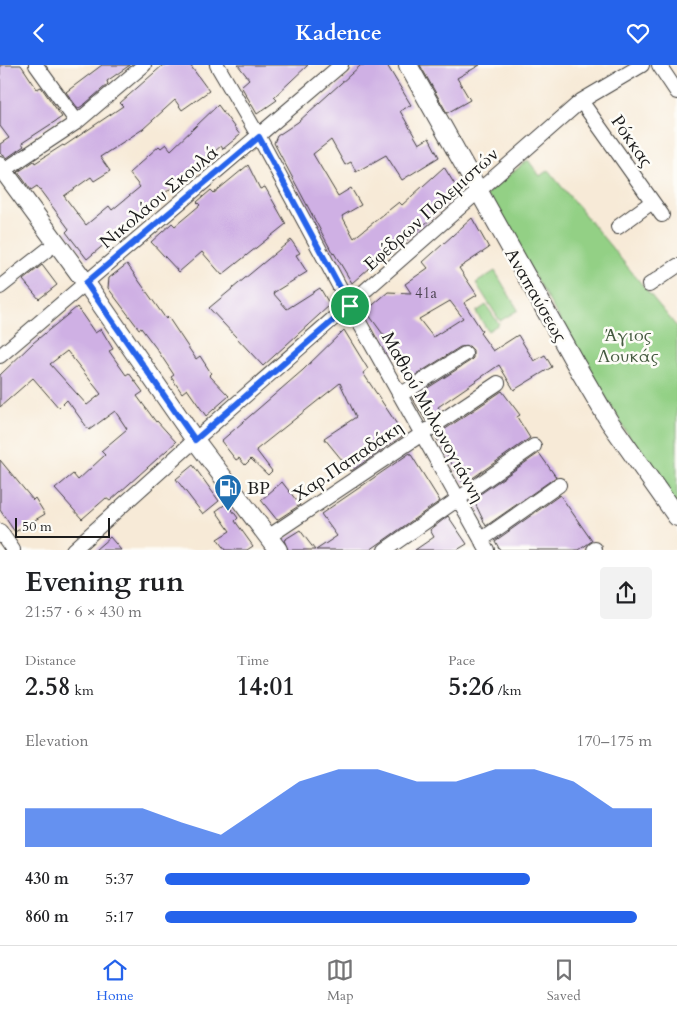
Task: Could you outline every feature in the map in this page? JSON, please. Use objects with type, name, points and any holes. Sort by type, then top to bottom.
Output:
[{"type":"main road","name":"Αναπαύσεως","points":[[409,65],[478,192],[609,421],[677,517]]},
{"type":"main road","points":[[1,170],[86,283],[195,440],[273,543]]},
{"type":"street","points":[[36,65],[77,123]]},
{"type":"street","points":[[1,170],[77,123],[144,65]]},
{"type":"street","name":"Μαθιού Μυλωνογιάννη","points":[[216,65],[259,137],[350,306],[484,545]]},
{"type":"street","name":"Νικολάου Σκουλά","points":[[0,356],[259,137],[341,65]]},
{"type":"street","name":"Εφέδρων Πολεμιστών","points":[[73,550],[195,440],[350,306],[581,101],[642,65]]},
{"type":"street","points":[[659,65],[677,92]]},
{"type":"street","name":"Ρόκκας","points":[[581,101],[662,215]]},
{"type":"street","points":[[618,227],[652,202]]},
{"type":"street","points":[[0,287],[56,243]]},
{"type":"street","points":[[649,285],[677,266]]},
{"type":"street","points":[[400,395],[465,354]]},
{"type":"street","name":"Χαρ.Παπαδάκη","points":[[273,543],[422,434],[498,383]]},
{"type":"street","points":[[385,550],[534,446]]},
{"type":"street","points":[[484,545],[558,485]]},
{"type":"street","points":[[0,531],[14,550]]},
{"type":"green space","name":"Άγιος Λουκάς","points":[[528,160],[540,176],[548,170],[677,327],[677,507],[625,430],[486,194]]},
{"type":"green space","points":[[495,271],[518,310],[500,321],[476,283]]},
{"type":"green space","points":[[486,305],[499,324],[488,331],[476,312]]},
{"type":"building","points":[[0,65],[21,65],[37,89],[41,87],[62,117],[22,143],[24,146],[7,158],[0,153],[0,144],[9,138],[0,126]]},
{"type":"building","points":[[102,65],[130,65],[107,81],[108,84],[85,104],[79,108],[77,107],[66,92]]},
{"type":"building","points":[[163,65],[190,65],[209,91],[182,110],[175,100],[143,129],[100,157],[110,171],[94,181],[91,177],[64,196],[86,225],[109,206],[112,210],[140,187],[129,173],[159,146],[161,148],[166,144],[171,150],[218,105],[240,135],[223,149],[221,146],[87,259],[66,232],[69,229],[37,186],[31,190],[18,172],[34,161],[35,163],[64,146],[123,106],[120,103]]},
{"type":"building","points":[[238,65],[308,65],[274,97],[277,100],[257,114],[241,86],[249,79]]},
{"type":"building","points":[[361,65],[387,65],[411,105],[400,111],[419,144],[429,138],[439,157],[402,180],[386,155],[356,172],[351,162],[345,165],[331,140],[313,154],[338,196],[351,188],[361,205],[342,216],[354,238],[399,202],[402,205],[444,167],[460,193],[407,240],[404,237],[352,283],[333,254],[274,143],[277,136],[298,122]]},
{"type":"building","points":[[420,65],[480,65],[457,78],[470,100],[447,113]]},
{"type":"building","points":[[248,165],[260,189],[265,187],[286,224],[222,275],[202,252],[179,272],[151,242],[172,223],[175,226],[200,205],[197,202],[211,190],[214,193]]},
{"type":"building","points":[[472,218],[489,248],[459,268],[477,295],[464,303],[482,331],[480,333],[493,351],[518,335],[534,361],[545,355],[552,367],[514,390],[499,365],[438,407],[440,411],[426,421],[412,398],[470,361],[473,358],[473,350],[469,346],[460,347],[408,380],[398,363],[400,361],[382,340],[385,337],[366,311],[388,292],[411,293],[405,284],[428,268],[423,262]],"holes":[[[450,301],[463,318],[433,337],[419,319]]]},
{"type":"building","points":[[291,240],[300,253],[296,255],[307,272],[273,293],[287,309],[320,288],[330,305],[263,366],[209,308]]},
{"type":"building","points":[[127,264],[166,319],[168,317],[196,359],[200,356],[211,373],[209,375],[229,396],[206,416],[187,389],[182,393],[171,377],[174,375],[156,348],[108,288],[109,278]]},
{"type":"building","points":[[42,265],[57,285],[39,299],[23,280]]},
{"type":"building","points":[[77,307],[95,333],[101,329],[113,349],[109,351],[126,375],[129,373],[143,392],[137,396],[156,422],[176,442],[110,501],[106,498],[82,519],[55,489],[73,474],[78,480],[105,455],[101,451],[127,429],[115,411],[89,430],[67,400],[59,408],[33,378],[0,407],[0,375],[33,343]],"holes":[[[67,351],[101,394],[87,405],[50,364]]]},
{"type":"building","points":[[344,330],[368,369],[363,373],[404,435],[351,471],[324,438],[356,417],[340,383],[256,450],[272,471],[268,475],[251,459],[245,465],[239,458],[236,460],[221,441],[303,370]]},
{"type":"building","points":[[502,391],[520,415],[517,417],[530,438],[464,484],[435,436]]},
{"type":"building","points":[[410,453],[440,501],[370,550],[316,550],[337,536],[321,514]]},
{"type":"building","points":[[539,453],[556,477],[486,526],[473,499]]},
{"type":"building","points":[[0,460],[33,500],[35,498],[45,514],[15,532],[0,510]]},
{"type":"building","points":[[193,465],[219,501],[203,514],[176,479]]},
{"type":"building","points":[[282,482],[300,505],[277,520],[261,500]]},
{"type":"building","points":[[560,495],[592,541],[579,550],[500,550],[495,541]]},
{"type":"building","points":[[227,503],[238,518],[235,521],[253,546],[247,550],[225,550],[217,539],[230,531],[216,511]]},
{"type":"building","points":[[448,516],[467,544],[457,550],[415,550],[434,537],[430,530]]},
{"type":"building","points":[[300,530],[315,550],[288,550],[284,540]]},
{"type":"building","points":[[110,537],[121,550],[95,550]]},
{"type":"place","name":"BP","points":[[228,512]]},
{"type":"route","points":[[259,137],[350,306],[195,440],[86,283],[259,137]]}]
